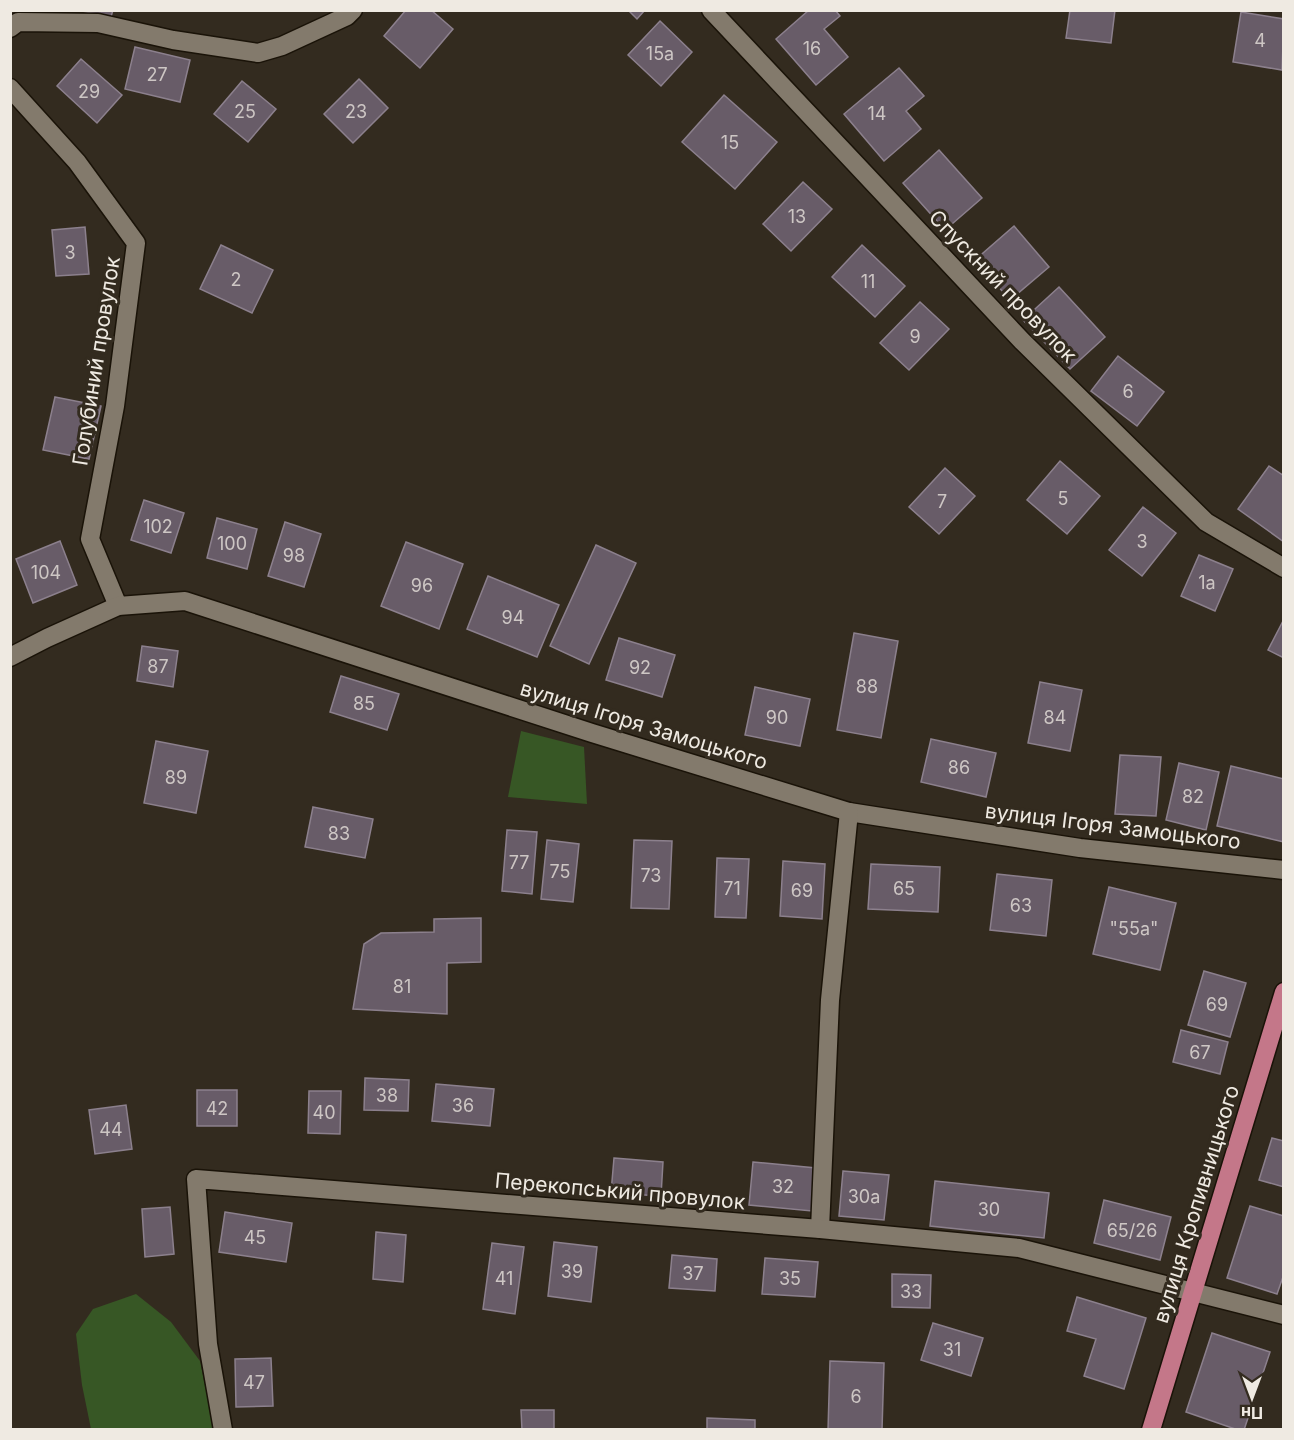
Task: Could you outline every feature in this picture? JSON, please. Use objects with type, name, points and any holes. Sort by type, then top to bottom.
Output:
[{"type":"main road","name":"вулиця Кропивницького","points":[[1151,1430],[1284,992]]},
{"type":"street","points":[[10,28],[18,22],[98,23],[173,40],[258,53],[282,46],[347,16],[353,10]]},
{"type":"street","name":"Спускний провулок","points":[[711,10],[1022,341],[1206,522],[1284,568]]},
{"type":"street","name":"Голубиний провулок","points":[[10,88],[77,162],[136,243],[115,406],[90,539],[118,606]]},
{"type":"street","name":"вулиця Ігоря Замоцького","points":[[10,657],[118,606],[185,601],[581,729],[849,812],[1080,848],[1284,870]]},
{"type":"street","points":[[819,1229],[830,1000],[849,812]]},
{"type":"street","name":"Перекопський провулок","points":[[223,1430],[208,1344],[196,1179],[819,1229],[1019,1248],[1193,1290],[1284,1315]]},
{"type":"green space","points":[[521,731],[584,747],[587,804],[508,797]]},
{"type":"green space","points":[[136,1294],[171,1322],[200,1361],[214,1429],[91,1429],[82,1385],[76,1334],[93,1309]]},
{"type":"building","points":[[77,10],[113,10],[111,17]]},
{"type":"building","points":[[406,10],[431,10],[453,29],[420,68],[384,36]]},
{"type":"building","points":[[628,10],[645,10],[637,19]]},
{"type":"building","points":[[809,10],[835,10],[840,16],[824,29],[848,57],[816,85],[776,39]]},
{"type":"building","points":[[1070,10],[1115,10],[1111,43],[1066,38]]},
{"type":"building","points":[[1241,12],[1284,19],[1282,70],[1233,62]]},
{"type":"building","points":[[660,21],[692,52],[661,86],[628,55]]},
{"type":"building","points":[[135,47],[190,60],[180,102],[125,89]]},
{"type":"building","points":[[81,59],[122,95],[97,123],[57,86]]},
{"type":"building","points":[[899,68],[924,96],[906,111],[921,129],[884,161],[844,114]]},
{"type":"building","points":[[359,79],[388,108],[353,143],[324,114]]},
{"type":"building","points":[[242,81],[276,109],[248,142],[214,114]]},
{"type":"building","points":[[724,95],[777,142],[735,189],[682,142]]},
{"type":"building","points":[[939,150],[982,198],[945,230],[903,183]]},
{"type":"building","points":[[803,182],[832,209],[791,251],[763,224]]},
{"type":"building","points":[[1014,226],[1049,267],[1010,300],[975,260]]},
{"type":"building","points":[[85,227],[89,274],[56,276],[52,230]]},
{"type":"building","points":[[221,245],[273,270],[252,313],[200,289]]},
{"type":"building","points":[[862,245],[905,286],[875,317],[832,277]]},
{"type":"building","points":[[1059,287],[1105,337],[1070,369],[1023,320]]},
{"type":"building","points":[[920,302],[949,329],[909,370],[880,343]]},
{"type":"building","points":[[1118,356],[1164,392],[1137,426],[1091,391]]},
{"type":"building","points":[[55,397],[101,406],[89,459],[43,450]]},
{"type":"building","points":[[1060,461],[1100,496],[1067,534],[1027,500]]},
{"type":"building","points":[[1269,466],[1284,476],[1284,542],[1238,509]]},
{"type":"building","points":[[945,468],[975,496],[939,534],[909,507]]},
{"type":"building","points":[[144,500],[184,513],[171,553],[131,540]]},
{"type":"building","points":[[1143,507],[1176,533],[1142,576],[1109,550]]},
{"type":"building","points":[[217,518],[257,529],[247,569],[207,558]]},
{"type":"building","points":[[285,522],[321,534],[304,587],[268,576]]},
{"type":"building","points":[[60,541],[77,585],[33,603],[16,559]]},
{"type":"building","points":[[406,542],[463,564],[439,629],[381,606]]},
{"type":"building","points":[[596,545],[636,563],[589,664],[550,646]]},
{"type":"building","points":[[1199,555],[1233,569],[1215,611],[1181,596]]},
{"type":"building","points":[[488,576],[559,605],[537,657],[467,629]]},
{"type":"building","points":[[1284,619],[1284,658],[1268,650]]},
{"type":"building","points":[[854,633],[898,641],[881,738],[837,730]]},
{"type":"building","points":[[619,638],[675,655],[662,697],[606,680]]},
{"type":"building","points":[[142,646],[178,651],[173,687],[137,681]]},
{"type":"building","points":[[341,676],[399,694],[387,730],[330,712]]},
{"type":"building","points":[[1040,682],[1082,690],[1070,751],[1028,743]]},
{"type":"building","points":[[755,687],[810,699],[800,746],[745,735]]},
{"type":"building","points":[[931,739],[996,753],[986,797],[921,782]]},
{"type":"building","points":[[156,741],[208,751],[196,813],[144,803]]},
{"type":"building","points":[[1120,755],[1161,757],[1156,816],[1115,814]]},
{"type":"building","points":[[1179,763],[1219,772],[1206,830],[1166,820]]},
{"type":"building","points":[[1231,766],[1284,779],[1284,842],[1217,826]]},
{"type":"building","points":[[313,807],[373,819],[365,858],[305,847]]},
{"type":"building","points":[[507,830],[537,832],[532,894],[502,891]]},
{"type":"building","points":[[547,840],[579,844],[573,902],[541,899]]},
{"type":"building","points":[[634,840],[672,841],[669,909],[631,908]]},
{"type":"building","points":[[717,858],[749,859],[746,918],[715,917]]},
{"type":"building","points":[[783,861],[825,864],[822,919],[780,916]]},
{"type":"building","points":[[871,864],[940,867],[938,912],[868,909]]},
{"type":"building","points":[[997,874],[1052,880],[1046,936],[990,930]]},
{"type":"building","points":[[1109,887],[1176,903],[1160,970],[1093,954]]},
{"type":"building","points":[[481,918],[481,962],[447,963],[447,1014],[353,1009],[364,944],[381,933],[434,932],[434,919]]},
{"type":"building","points":[[1204,971],[1246,983],[1230,1037],[1188,1025]]},
{"type":"building","points":[[1181,1030],[1228,1042],[1220,1074],[1173,1062]]},
{"type":"building","points":[[365,1078],[409,1080],[408,1111],[364,1110]]},
{"type":"building","points":[[436,1084],[494,1089],[490,1126],[432,1121]]},
{"type":"building","points":[[197,1090],[237,1090],[237,1126],[197,1126]]},
{"type":"building","points":[[309,1091],[341,1091],[340,1134],[308,1133]]},
{"type":"building","points":[[126,1105],[132,1149],[95,1154],[89,1110]]},
{"type":"building","points":[[1272,1138],[1284,1141],[1284,1187],[1259,1180]]},
{"type":"building","points":[[614,1158],[663,1162],[661,1196],[611,1193]]},
{"type":"building","points":[[753,1162],[816,1168],[812,1211],[749,1205]]},
{"type":"building","points":[[843,1171],[889,1175],[884,1220],[839,1216]]},
{"type":"building","points":[[935,1181],[1049,1193],[1044,1238],[930,1226]]},
{"type":"building","points":[[1104,1200],[1171,1217],[1160,1260],[1094,1243]]},
{"type":"building","points":[[1250,1206],[1284,1216],[1284,1274],[1277,1294],[1227,1278]]},
{"type":"building","points":[[170,1207],[174,1254],[145,1257],[142,1209]]},
{"type":"building","points":[[225,1212],[292,1223],[286,1262],[219,1252]]},
{"type":"building","points":[[376,1232],[406,1235],[403,1282],[373,1279]]},
{"type":"building","points":[[554,1242],[597,1247],[591,1302],[548,1296]]},
{"type":"building","points":[[492,1243],[524,1247],[515,1314],[483,1309]]},
{"type":"building","points":[[672,1255],[717,1259],[715,1291],[669,1288]]},
{"type":"building","points":[[765,1258],[818,1262],[815,1297],[762,1294]]},
{"type":"building","points":[[892,1274],[931,1275],[930,1308],[892,1307]]},
{"type":"building","points":[[1077,1297],[1146,1318],[1124,1389],[1084,1376],[1096,1339],[1067,1331]]},
{"type":"building","points":[[933,1323],[983,1338],[971,1376],[921,1360]]},
{"type":"building","points":[[1212,1333],[1270,1352],[1244,1430],[1186,1412]]},
{"type":"building","points":[[271,1358],[273,1406],[236,1407],[235,1359]]},
{"type":"building","points":[[830,1361],[884,1363],[882,1430],[828,1430]]},
{"type":"building","points":[[521,1410],[554,1410],[554,1429],[582,1430],[522,1430]]},
{"type":"building","points":[[707,1418],[755,1420],[755,1430],[707,1430]]}]
